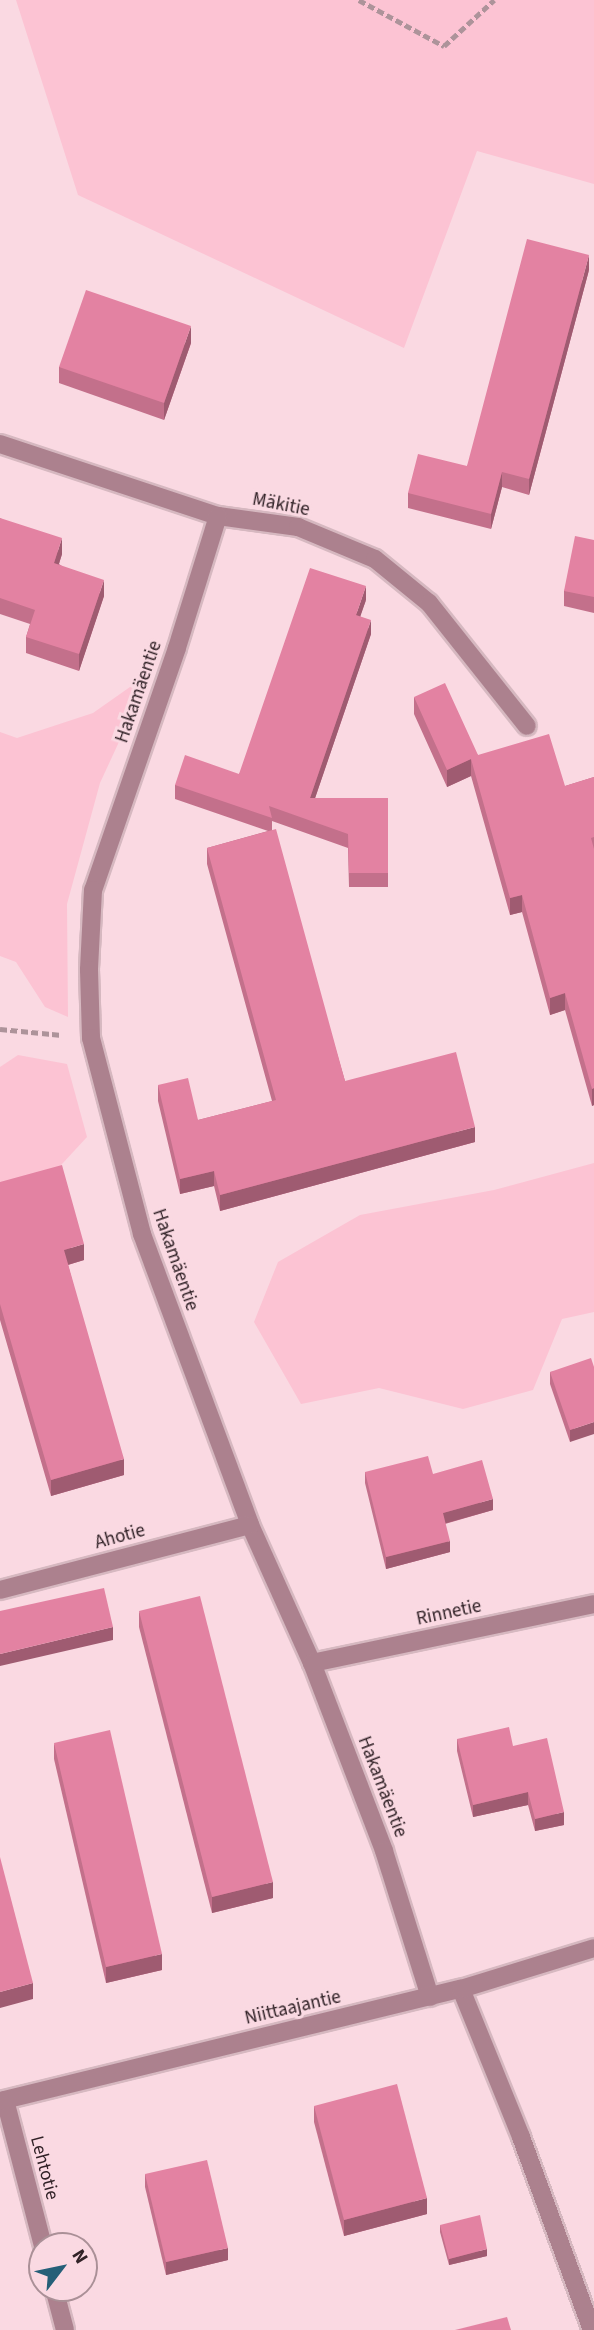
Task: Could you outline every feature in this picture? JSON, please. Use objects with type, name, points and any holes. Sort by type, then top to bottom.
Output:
[{"type":"street","name":"Mäkitie","points":[[0,444],[218,516],[298,527],[376,559],[429,603],[527,726]]},
{"type":"street","name":"Hakamäentie","points":[[218,516],[177,648],[93,890],[89,970],[91,1038],[142,1234],[250,1525],[312,1663],[384,1851],[430,1997]]},
{"type":"street","name":"Ahotie","points":[[0,1590],[250,1525]]},
{"type":"street","name":"Rinnetie","points":[[312,1663],[594,1604]]},
{"type":"street","name":"Niittaajantie","points":[[3,2101],[461,1989],[594,1948]]},
{"type":"street","points":[[461,1989],[521,2137],[592,2330]]},
{"type":"street","name":"Lehtotie","points":[[3,2101],[39,2232]]},
{"type":"street","points":[[58,2302],[65,2330]]},
{"type":"path","points":[[359,0],[444,46],[494,0]]},
{"type":"path","points":[[0,1029],[91,1038]]},
{"type":"shaded area","points":[[16,0],[594,0],[594,184],[477,151],[404,348],[78,195]]},
{"type":"shaded area","points":[[130,687],[142,692],[100,783],[67,904],[68,1017],[45,1007],[16,962],[0,956],[0,732],[17,738],[93,713]]},
{"type":"shaded area","points":[[18,1055],[67,1064],[87,1137],[50,1177],[0,1187],[0,1067]]},
{"type":"shaded area","points":[[594,1163],[594,1312],[562,1319],[533,1390],[463,1409],[379,1388],[301,1404],[254,1322],[278,1262],[360,1215],[494,1190]]},
{"type":"building","points":[[527,239],[589,255],[529,479],[502,472],[491,514],[408,493],[418,454],[467,466]]},
{"type":"building","points":[[86,290],[191,326],[164,403],[59,367]]},
{"type":"building","points":[[0,518],[62,538],[54,563],[104,580],[79,654],[26,637],[35,610],[0,598]]},
{"type":"building","points":[[575,536],[594,540],[594,597],[564,591]]},
{"type":"building","points":[[310,568],[366,586],[356,615],[371,620],[310,798],[388,798],[388,873],[349,873],[348,834],[269,806],[272,818],[175,785],[185,755],[239,774]]},
{"type":"building","points":[[445,683],[478,755],[549,734],[565,786],[594,777],[594,837],[591,838],[594,849],[592,1089],[565,993],[550,998],[522,895],[510,898],[471,759],[447,770],[414,697]]},
{"type":"building","points":[[276,829],[345,1081],[456,1052],[475,1127],[220,1195],[214,1171],[180,1179],[158,1085],[188,1078],[198,1120],[276,1100],[207,848]]},
{"type":"building","points":[[62,1165],[84,1244],[64,1250],[124,1459],[51,1480],[0,1304],[0,1182]]},
{"type":"building","points":[[591,1358],[594,1367],[594,1422],[570,1430],[550,1372]]},
{"type":"building","points":[[428,1456],[433,1474],[482,1460],[493,1499],[443,1513],[450,1541],[386,1557],[365,1472]]},
{"type":"building","points":[[104,1588],[113,1627],[0,1654],[0,1611]]},
{"type":"building","points":[[200,1596],[273,1882],[212,1897],[139,1611]]},
{"type":"building","points":[[509,1727],[513,1746],[547,1738],[564,1812],[535,1819],[528,1792],[473,1805],[457,1739]]},
{"type":"building","points":[[110,1730],[162,1954],[106,1967],[54,1743]]},
{"type":"building","points":[[0,1857],[33,1983],[0,1992]]},
{"type":"building","points":[[397,2084],[427,2198],[344,2220],[314,2106]]},
{"type":"building","points":[[207,2160],[228,2248],[166,2262],[145,2174]]},
{"type":"building","points":[[480,2215],[487,2249],[449,2259],[440,2225]]},
{"type":"building","points":[[507,2317],[511,2330],[455,2330]]}]
